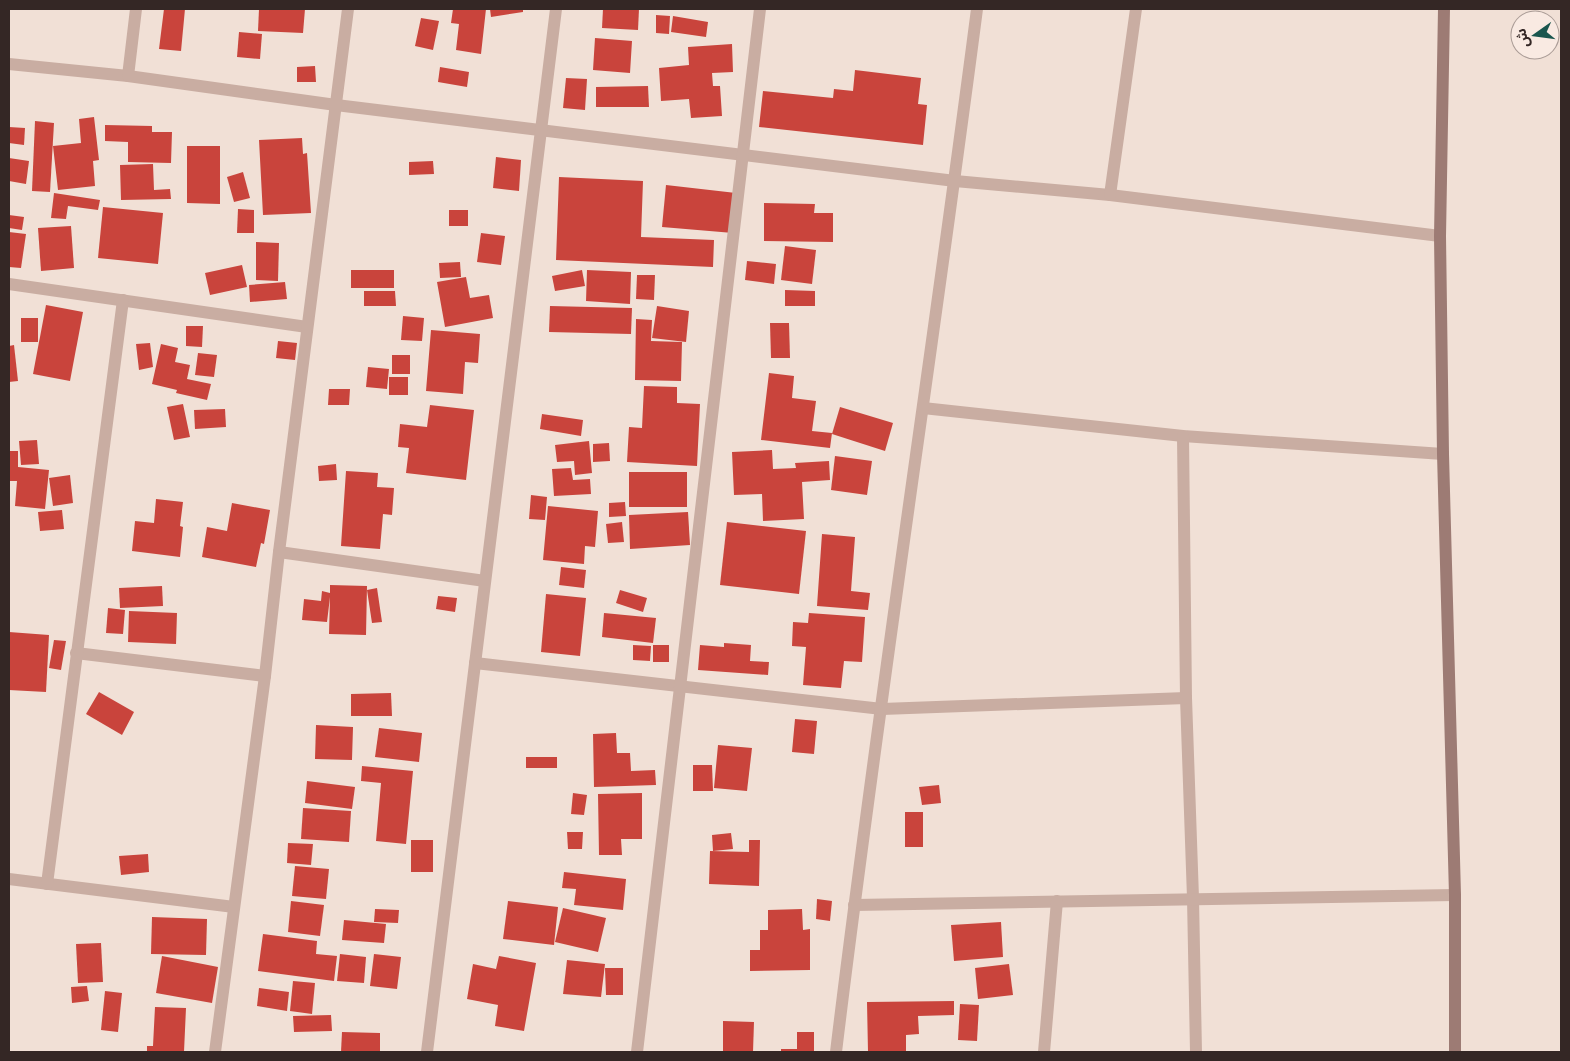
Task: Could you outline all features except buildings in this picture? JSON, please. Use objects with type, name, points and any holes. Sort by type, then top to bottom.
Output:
[{"type":"street","points":[[128,76],[136,9]]},
{"type":"street","points":[[215,1052],[265,676],[348,9]]},
{"type":"street","points":[[427,1052],[556,9]]},
{"type":"street","points":[[638,1052],[760,9]]},
{"type":"street","points":[[836,1052],[854,905],[955,181],[977,9]]},
{"type":"street","points":[[1110,195],[1136,9]]},
{"type":"street","points":[[1444,9],[1440,236],[1443,454],[1455,895],[1455,1052]]},
{"type":"street","points":[[9,64],[128,76],[336,105],[955,181],[1110,195],[1440,236]]},
{"type":"street","points":[[9,284],[307,327]]},
{"type":"street","points":[[47,884],[123,300]]},
{"type":"street","points":[[923,408],[1184,436],[1443,454]]},
{"type":"street","points":[[1184,436],[1186,698],[1196,1052]]},
{"type":"street","points":[[279,552],[485,580]]},
{"type":"street","points":[[76,654],[265,676]]},
{"type":"street","points":[[475,663],[882,709],[1186,698]]},
{"type":"street","points":[[9,879],[234,907]]},
{"type":"street","points":[[854,905],[1455,895]]},
{"type":"street","points":[[1044,1052],[1057,901]]}]
